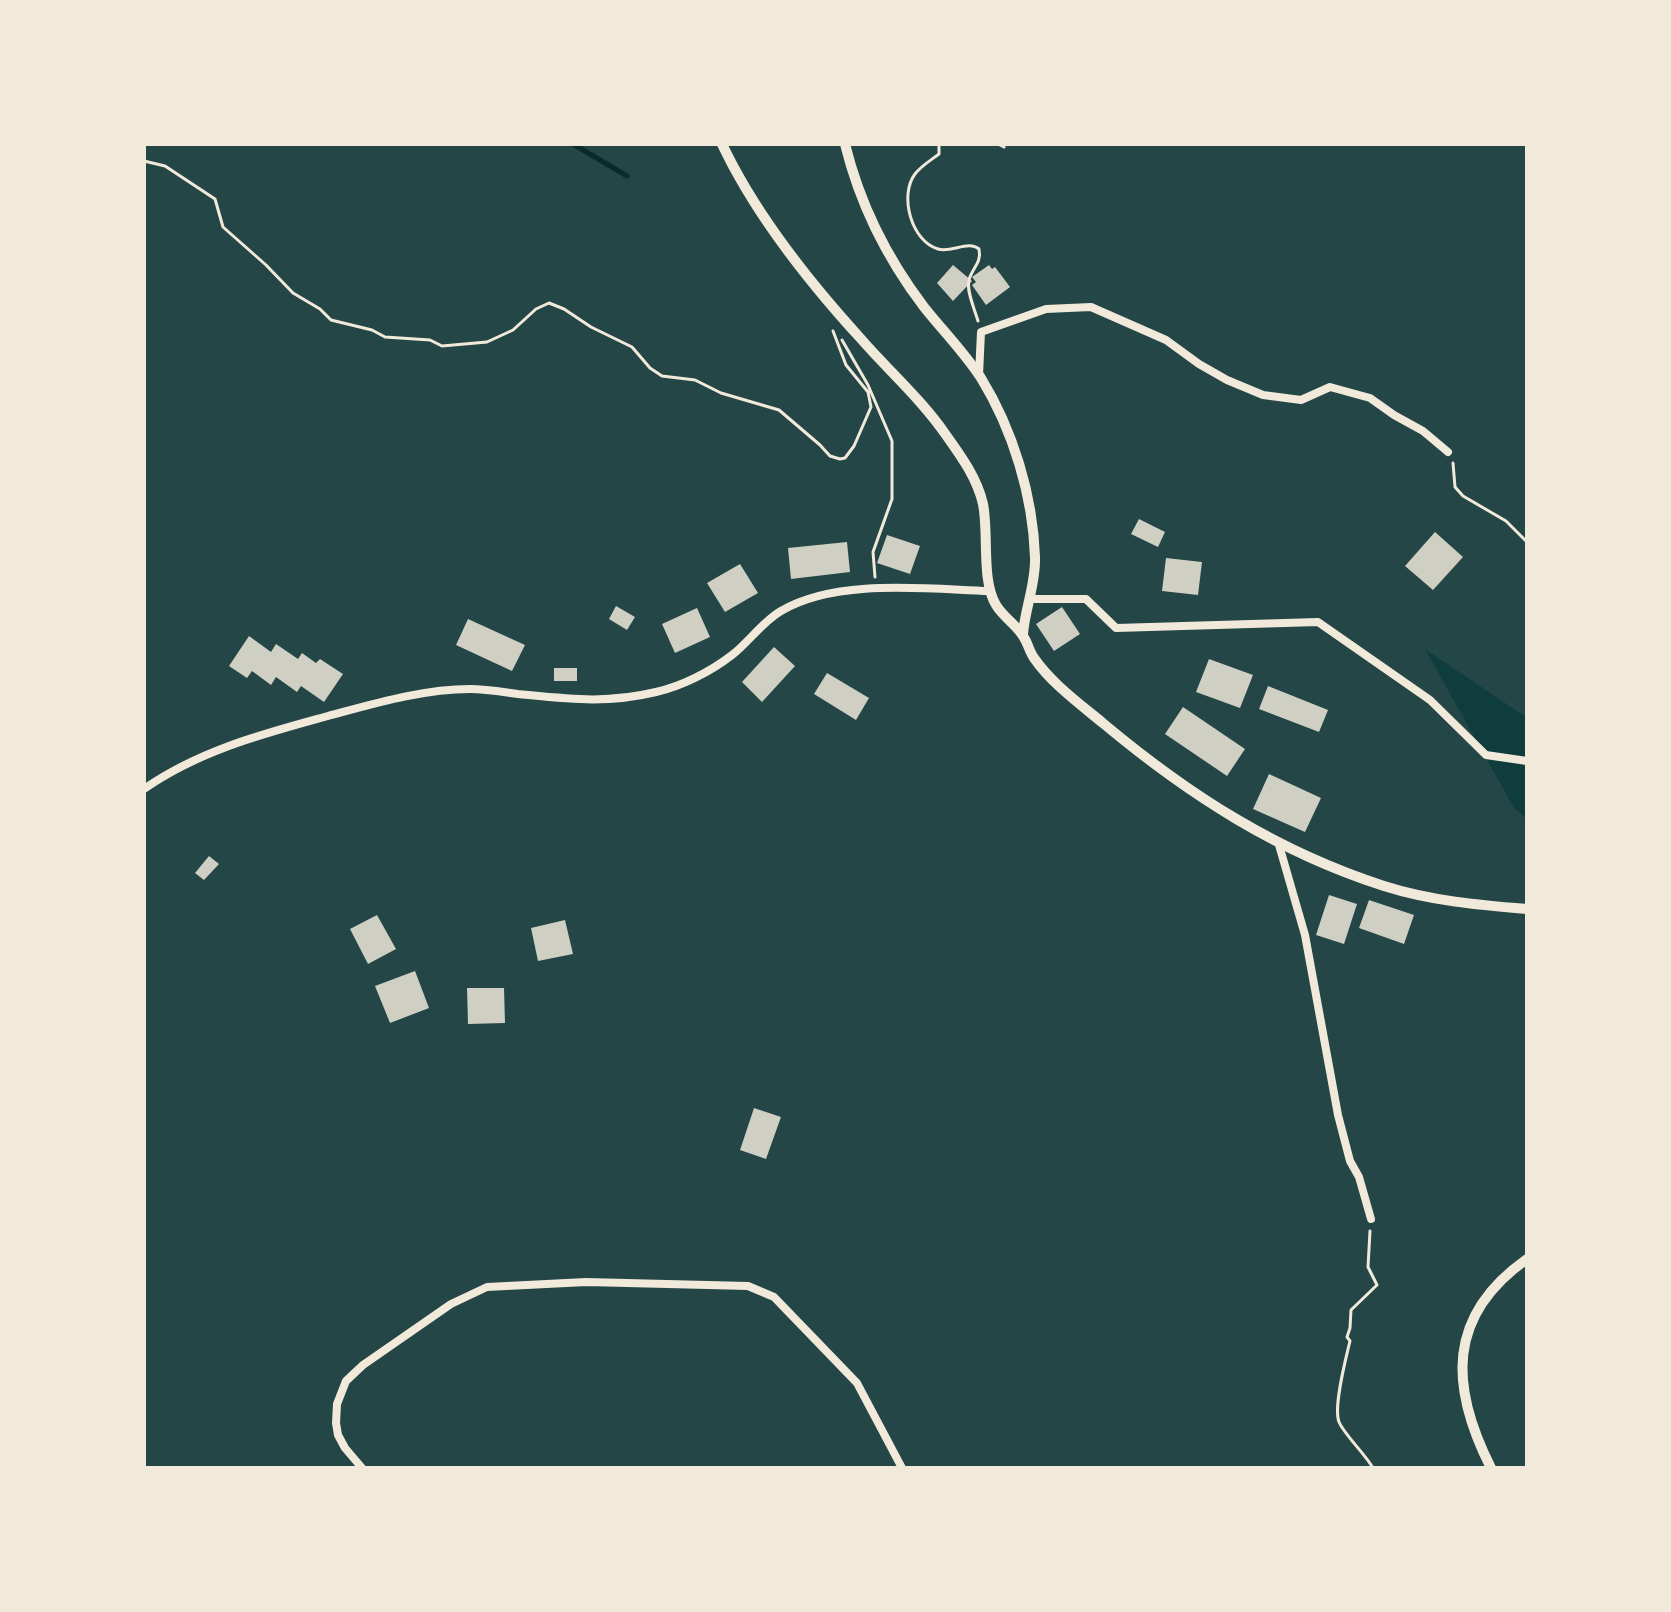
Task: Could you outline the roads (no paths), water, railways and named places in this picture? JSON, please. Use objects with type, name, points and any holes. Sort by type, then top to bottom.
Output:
[{"type":"street","points":[[722,144],[759,210],[851,328],[928,411],[970,471],[984,511],[989,591],[998,609],[1023,634],[1033,656],[1050,676],[1180,785],[1279,845],[1383,886],[1424,897],[1527,909]]},
{"type":"street","points":[[845,144],[874,230],[924,306],[979,376],[1003,420],[1022,478],[1035,554],[1034,584],[1026,607],[1023,634]]},
{"type":"street","points":[[979,376],[981,332],[1046,309],[1091,307],[1166,340],[1213,372],[1263,395],[1301,400],[1330,387],[1370,398],[1423,431],[1448,452]]},
{"type":"street","points":[[144,789],[199,757],[231,744],[412,696],[470,689],[576,700],[615,700],[660,691],[705,673],[732,655],[781,611],[841,591],[876,588],[989,591]]},
{"type":"street","points":[[1029,599],[1086,599],[1116,628],[1318,622],[1430,700],[1486,755],[1527,761]]},
{"type":"street","points":[[1279,845],[1305,935],[1338,1115],[1350,1161],[1359,1177],[1371,1219]]},
{"type":"street","points":[[1491,1468],[1466,1412],[1462,1363],[1468,1333],[1480,1307],[1503,1277],[1527,1259]]},
{"type":"street","points":[[362,1468],[345,1448],[336,1423],[337,1404],[346,1381],[363,1365],[451,1304],[487,1287],[586,1282],[748,1286],[774,1297],[857,1383],[902,1468]]},
{"type":"waterway","points":[[573,144],[627,176]]}]
